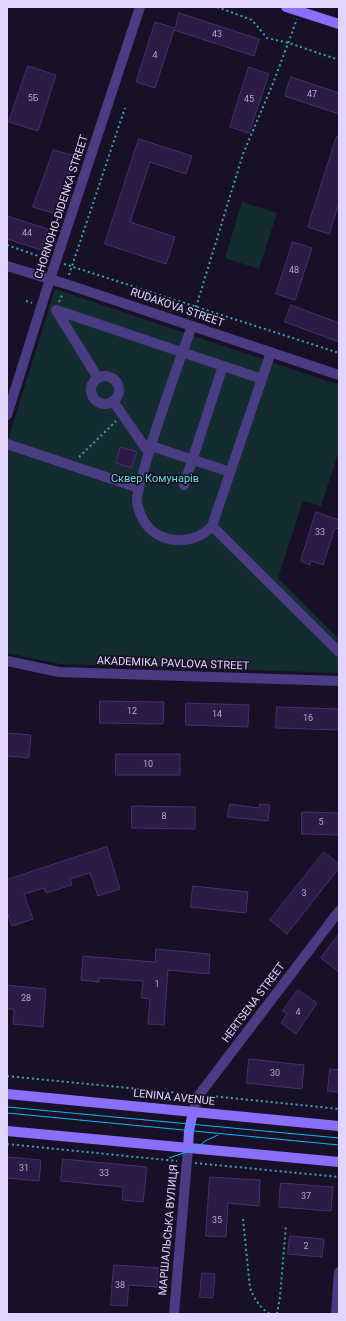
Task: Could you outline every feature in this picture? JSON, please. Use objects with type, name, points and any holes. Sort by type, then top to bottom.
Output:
[{"type":"main road","points":[[286,7],[339,24]]},
{"type":"main road","name":"LENINA AVENUE","points":[[7,1094],[339,1126]]},
{"type":"main road","points":[[188,1148],[189,1131],[193,1112]]},
{"type":"main road","points":[[7,1130],[339,1162]]},
{"type":"street","name":"CHORNOHO-DIDENKA STREET","points":[[7,415],[50,279],[140,7]]},
{"type":"street","name":"RUDAKOVA STREET","points":[[7,266],[66,284],[339,375]]},
{"type":"street","points":[[56,310],[262,379]]},
{"type":"street","points":[[56,310],[98,378]]},
{"type":"street","points":[[192,326],[150,450],[139,488],[137,502],[144,522],[151,531],[160,537],[170,540],[195,538],[205,534],[212,526],[271,352]]},
{"type":"street","points":[[184,485],[223,366]]},
{"type":"street","points":[[104,376],[110,377],[118,385],[118,393],[113,401],[103,404],[93,397],[91,387],[98,378],[104,376]]},
{"type":"street","points":[[113,401],[122,415],[150,450],[192,459],[230,472]]},
{"type":"street","points":[[7,444],[139,488]]},
{"type":"street","points":[[212,526],[339,652]]},
{"type":"street","name":"AKADEMIKA PAVLOVA STREET","points":[[7,661],[59,672],[339,681]]},
{"type":"street","name":"HERTSENA STREET","points":[[193,1112],[199,1095],[339,911]]},
{"type":"street","name":"МАРШАЛЬСЬКА ВУЛИЦЯ","points":[[174,1314],[188,1148]]},
{"type":"street","points":[[336,1314],[339,1272]]},
{"type":"path","points":[[217,7],[252,20],[267,38],[288,43],[339,60]]},
{"type":"path","points":[[196,308],[243,154],[274,81],[300,12]]},
{"type":"path","points":[[56,310],[125,108]]},
{"type":"path","points":[[7,245],[196,308],[339,353]]},
{"type":"path","points":[[71,465],[122,415]]},
{"type":"path","points":[[7,1076],[339,1109]]},
{"type":"path","points":[[7,1144],[339,1177]]},
{"type":"path","points":[[243,1219],[250,1288],[256,1302],[262,1309],[270,1314]]},
{"type":"path","points":[[277,1314],[280,1302],[286,1225]]},
{"type":"green space","points":[[242,202],[277,213],[259,269],[225,258]]},
{"type":"green space","name":"Сквер Комунарів","points":[[55,289],[339,385],[339,451],[321,506],[303,501],[278,578],[339,639],[339,673],[60,664],[7,653],[7,443]]},
{"type":"building","points":[[179,13],[259,39],[254,56],[174,30],[155,88],[136,82],[155,22],[175,28]]},
{"type":"building","points":[[28,66],[56,75],[38,131],[9,122]]},
{"type":"building","points":[[249,67],[269,74],[249,133],[230,127]]},
{"type":"building","points":[[291,77],[339,93],[339,114],[285,96]]},
{"type":"building","points":[[337,136],[339,136],[339,203],[329,234],[308,227]]},
{"type":"building","points":[[139,139],[192,156],[186,174],[150,162],[130,222],[175,237],[166,264],[105,244]]},
{"type":"building","points":[[54,150],[75,156],[56,214],[33,207]]},
{"type":"building","points":[[7,216],[48,229],[41,250],[7,239]]},
{"type":"building","points":[[293,242],[312,248],[295,300],[276,294]]},
{"type":"building","points":[[291,305],[339,323],[339,342],[285,322]]},
{"type":"building","points":[[121,447],[137,452],[131,468],[116,463]]},
{"type":"building","points":[[316,512],[339,520],[339,529],[335,528],[323,565],[311,561],[310,565],[301,561]]},
{"type":"building","points":[[100,701],[164,702],[163,724],[100,723]]},
{"type":"building","points":[[186,703],[249,705],[248,727],[186,725]]},
{"type":"building","points":[[277,707],[339,709],[339,730],[276,728]]},
{"type":"building","points":[[7,733],[31,735],[29,758],[7,756]]},
{"type":"building","points":[[116,754],[180,754],[180,775],[116,775]]},
{"type":"building","points":[[230,804],[259,808],[260,804],[270,805],[268,821],[228,817]]},
{"type":"building","points":[[132,806],[195,807],[195,829],[132,828]]},
{"type":"building","points":[[302,812],[339,813],[339,835],[302,834]]},
{"type":"building","points":[[107,847],[120,889],[98,896],[90,873],[70,879],[72,885],[46,893],[44,888],[24,894],[33,919],[12,926],[7,912],[7,880]]},
{"type":"building","points":[[324,852],[339,864],[339,868],[287,934],[270,920]]},
{"type":"building","points":[[193,886],[248,892],[246,913],[191,907]]},
{"type":"building","points":[[339,934],[339,972],[321,958]]},
{"type":"building","points":[[156,949],[210,954],[209,974],[168,970],[164,1025],[148,1024],[150,999],[141,998],[143,981],[99,978],[99,982],[81,980],[83,956],[155,962]]},
{"type":"building","points":[[7,985],[46,989],[43,1027],[13,1024],[14,1009],[7,1009]]},
{"type":"building","points":[[298,990],[317,1003],[296,1034],[281,1023],[287,1014],[283,1011]]},
{"type":"building","points":[[249,1059],[304,1065],[302,1089],[247,1083]]},
{"type":"building","points":[[330,1069],[339,1070],[339,1092],[328,1091]]},
{"type":"building","points":[[7,1157],[41,1160],[39,1181],[7,1178]]},
{"type":"building","points":[[63,1159],[147,1167],[143,1202],[122,1200],[123,1187],[61,1181]]},
{"type":"building","points":[[210,1177],[260,1180],[259,1206],[228,1203],[226,1237],[206,1236]]},
{"type":"building","points":[[281,1183],[333,1187],[331,1211],[279,1207]]},
{"type":"building","points":[[290,1236],[324,1239],[322,1257],[288,1254]]},
{"type":"building","points":[[114,1265],[159,1268],[157,1287],[129,1285],[127,1306],[111,1305]]},
{"type":"building","points":[[202,1273],[215,1274],[213,1298],[200,1297]]},
{"type":"tram line","points":[[7,1107],[339,1138]]},
{"type":"tram line","points":[[7,1113],[339,1145]]},
{"type":"tram line","points":[[169,1158],[195,1149],[205,1141],[218,1135]]}]
